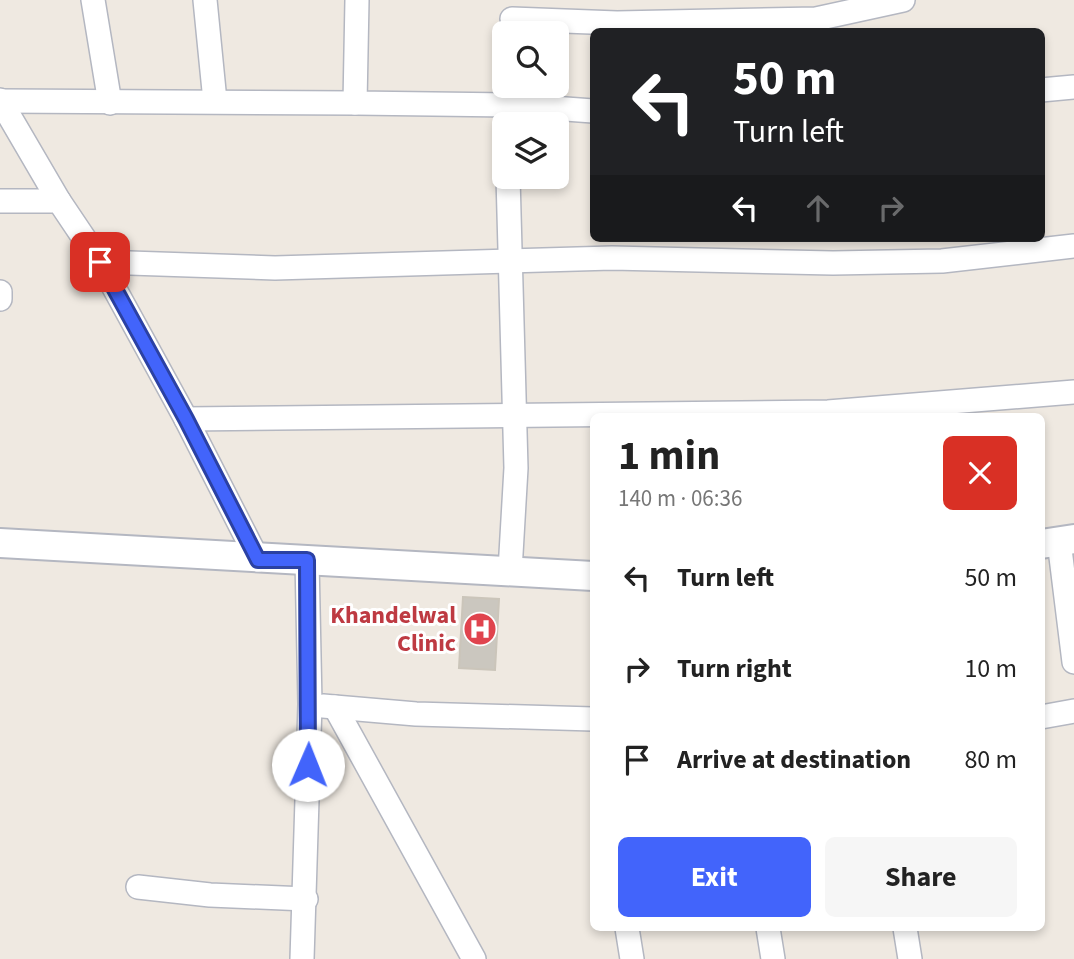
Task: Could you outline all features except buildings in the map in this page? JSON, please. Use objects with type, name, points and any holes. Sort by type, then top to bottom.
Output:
[{"type":"street","points":[[93,0],[110,103]]},
{"type":"street","points":[[205,0],[215,101]]},
{"type":"street","points":[[355,103],[356,0]]},
{"type":"street","points":[[512,17],[617,23],[816,19],[903,0]]},
{"type":"street","points":[[1045,90],[1074,87]]},
{"type":"street","points":[[0,100],[511,105],[590,111]]},
{"type":"street","points":[[0,100],[59,201],[100,262],[186,419],[258,560]]},
{"type":"street","points":[[508,189],[515,414],[510,571]]},
{"type":"street","points":[[0,201],[59,201]]},
{"type":"street","points":[[100,262],[275,268],[612,258],[833,263],[942,261],[1074,246]]},
{"type":"street","points":[[0,292],[0,299]]},
{"type":"street","points":[[672,413],[828,412],[1074,392]]},
{"type":"street","points":[[186,419],[590,414]]},
{"type":"street","points":[[1058,541],[1074,662]]},
{"type":"street","points":[[0,543],[258,560],[307,560],[590,576]]},
{"type":"street","points":[[302,959],[306,899],[310,704],[307,560]]},
{"type":"street","points":[[310,704],[416,714],[590,719]]},
{"type":"street","points":[[335,707],[474,959]]},
{"type":"street","points":[[1045,716],[1074,711]]},
{"type":"street","points":[[138,887],[210,895],[306,899]]},
{"type":"street","points":[[627,931],[632,959]]},
{"type":"street","points":[[768,931],[773,959]]},
{"type":"street","points":[[905,931],[910,959]]},
{"type":"place","name":"Khandelwal Clinic","points":[[480,629]]},
{"type":"route","points":[[100,262],[186,419],[258,560],[307,560],[310,704],[308,765]]}]
